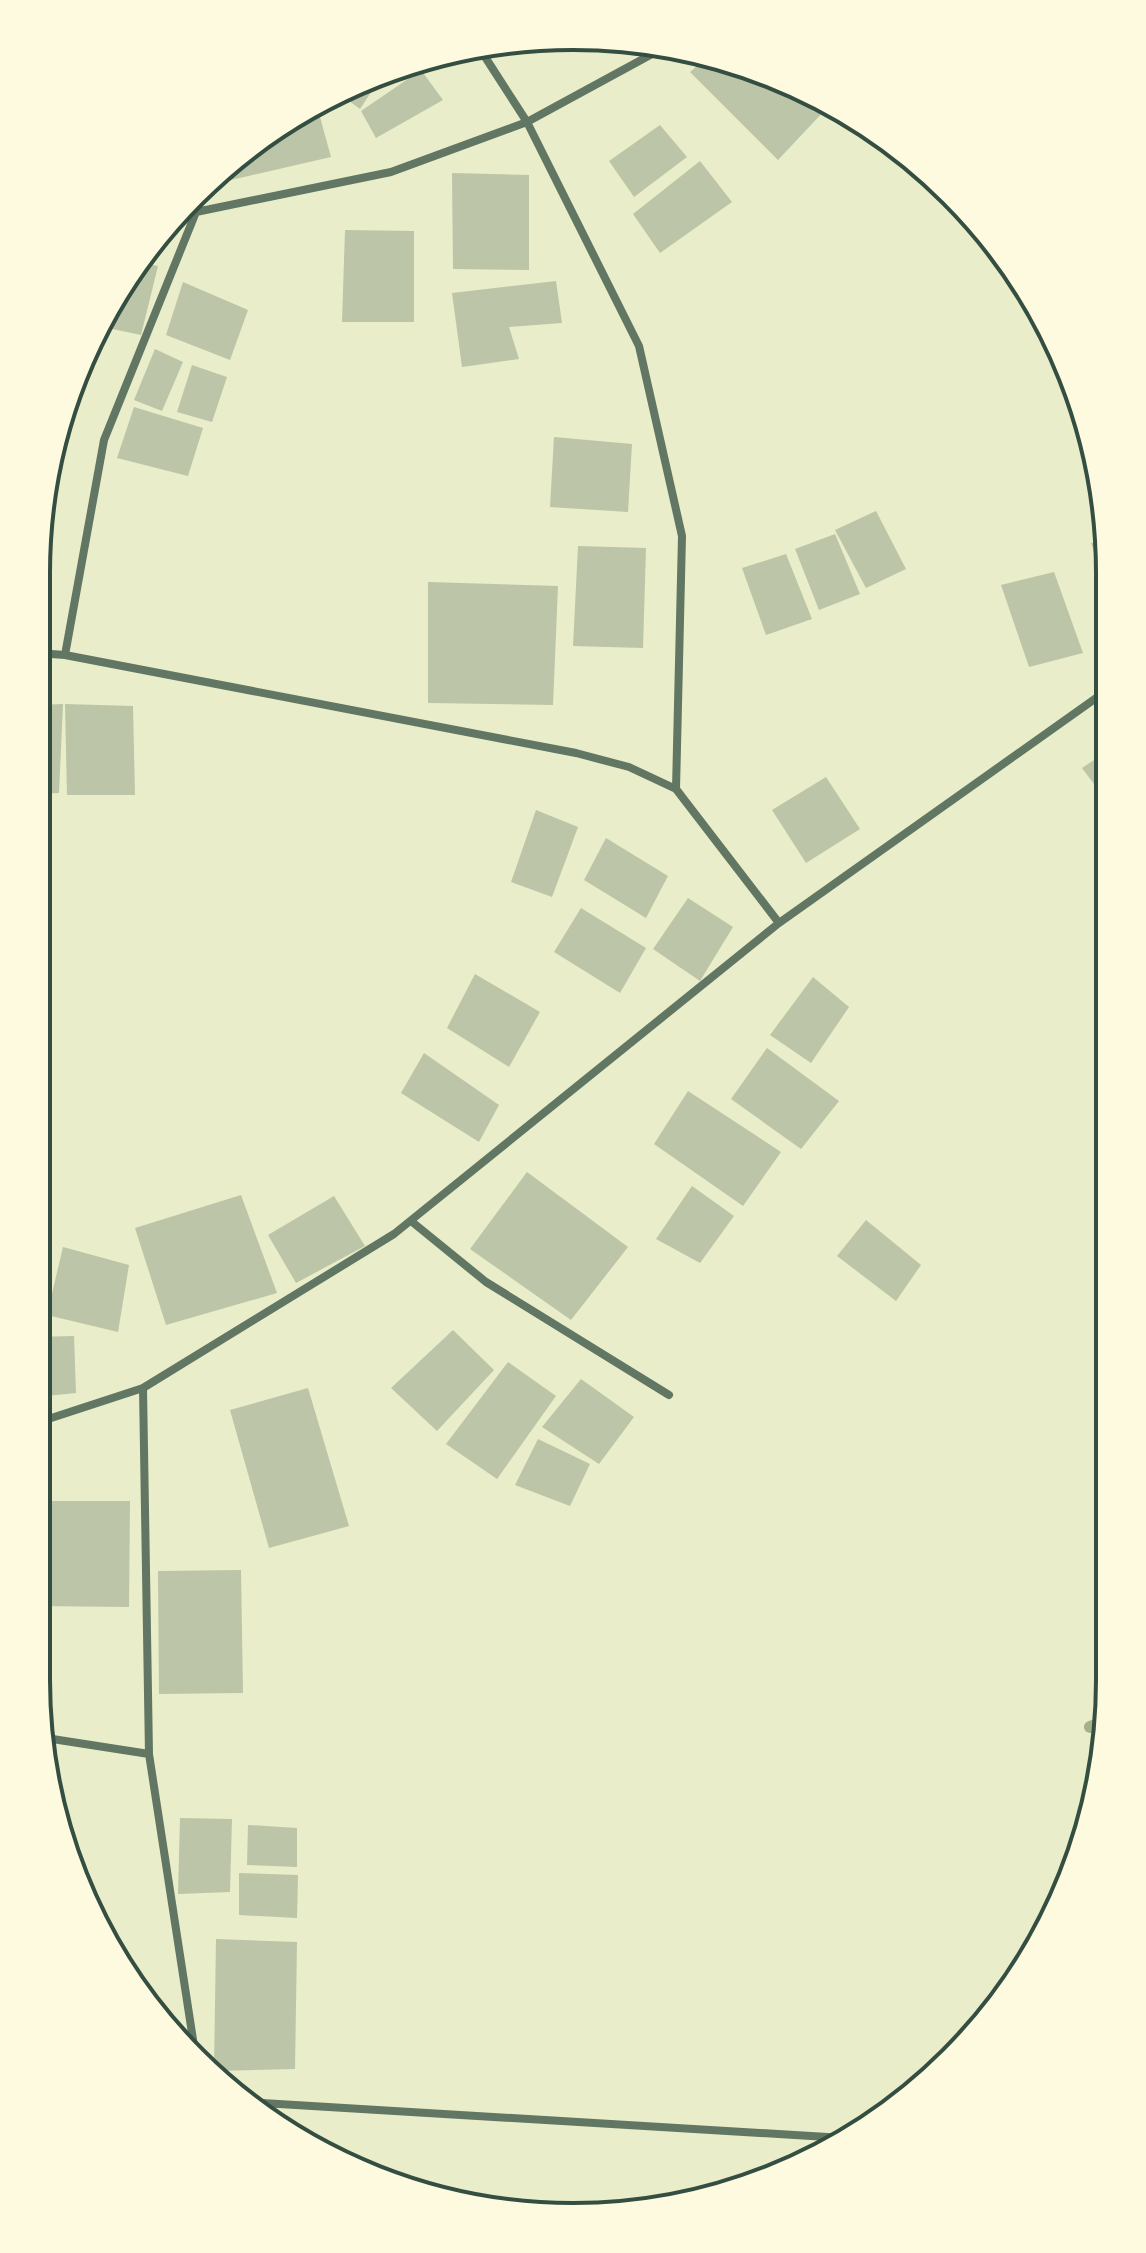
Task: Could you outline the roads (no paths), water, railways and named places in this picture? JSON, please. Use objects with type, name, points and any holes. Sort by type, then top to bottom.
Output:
[{"type":"street","points":[[65,655],[104,440],[196,212],[391,172],[527,122],[649,55]]},
{"type":"street","points":[[485,57],[527,122],[639,346],[682,536],[676,789]]},
{"type":"street","points":[[50,654],[576,753],[629,767],[676,789],[779,923]]},
{"type":"street","points":[[50,1418],[143,1388],[411,1221],[779,923],[1096,698]]},
{"type":"street","points":[[411,1221],[486,1282],[669,1395]]},
{"type":"street","points":[[143,1388],[149,1754],[193,2039]]},
{"type":"street","points":[[53,1739],[149,1754]]},
{"type":"street","points":[[266,2103],[827,2137]]},
{"type":"waterway","points":[[1090,1727],[1094,1726]]}]
